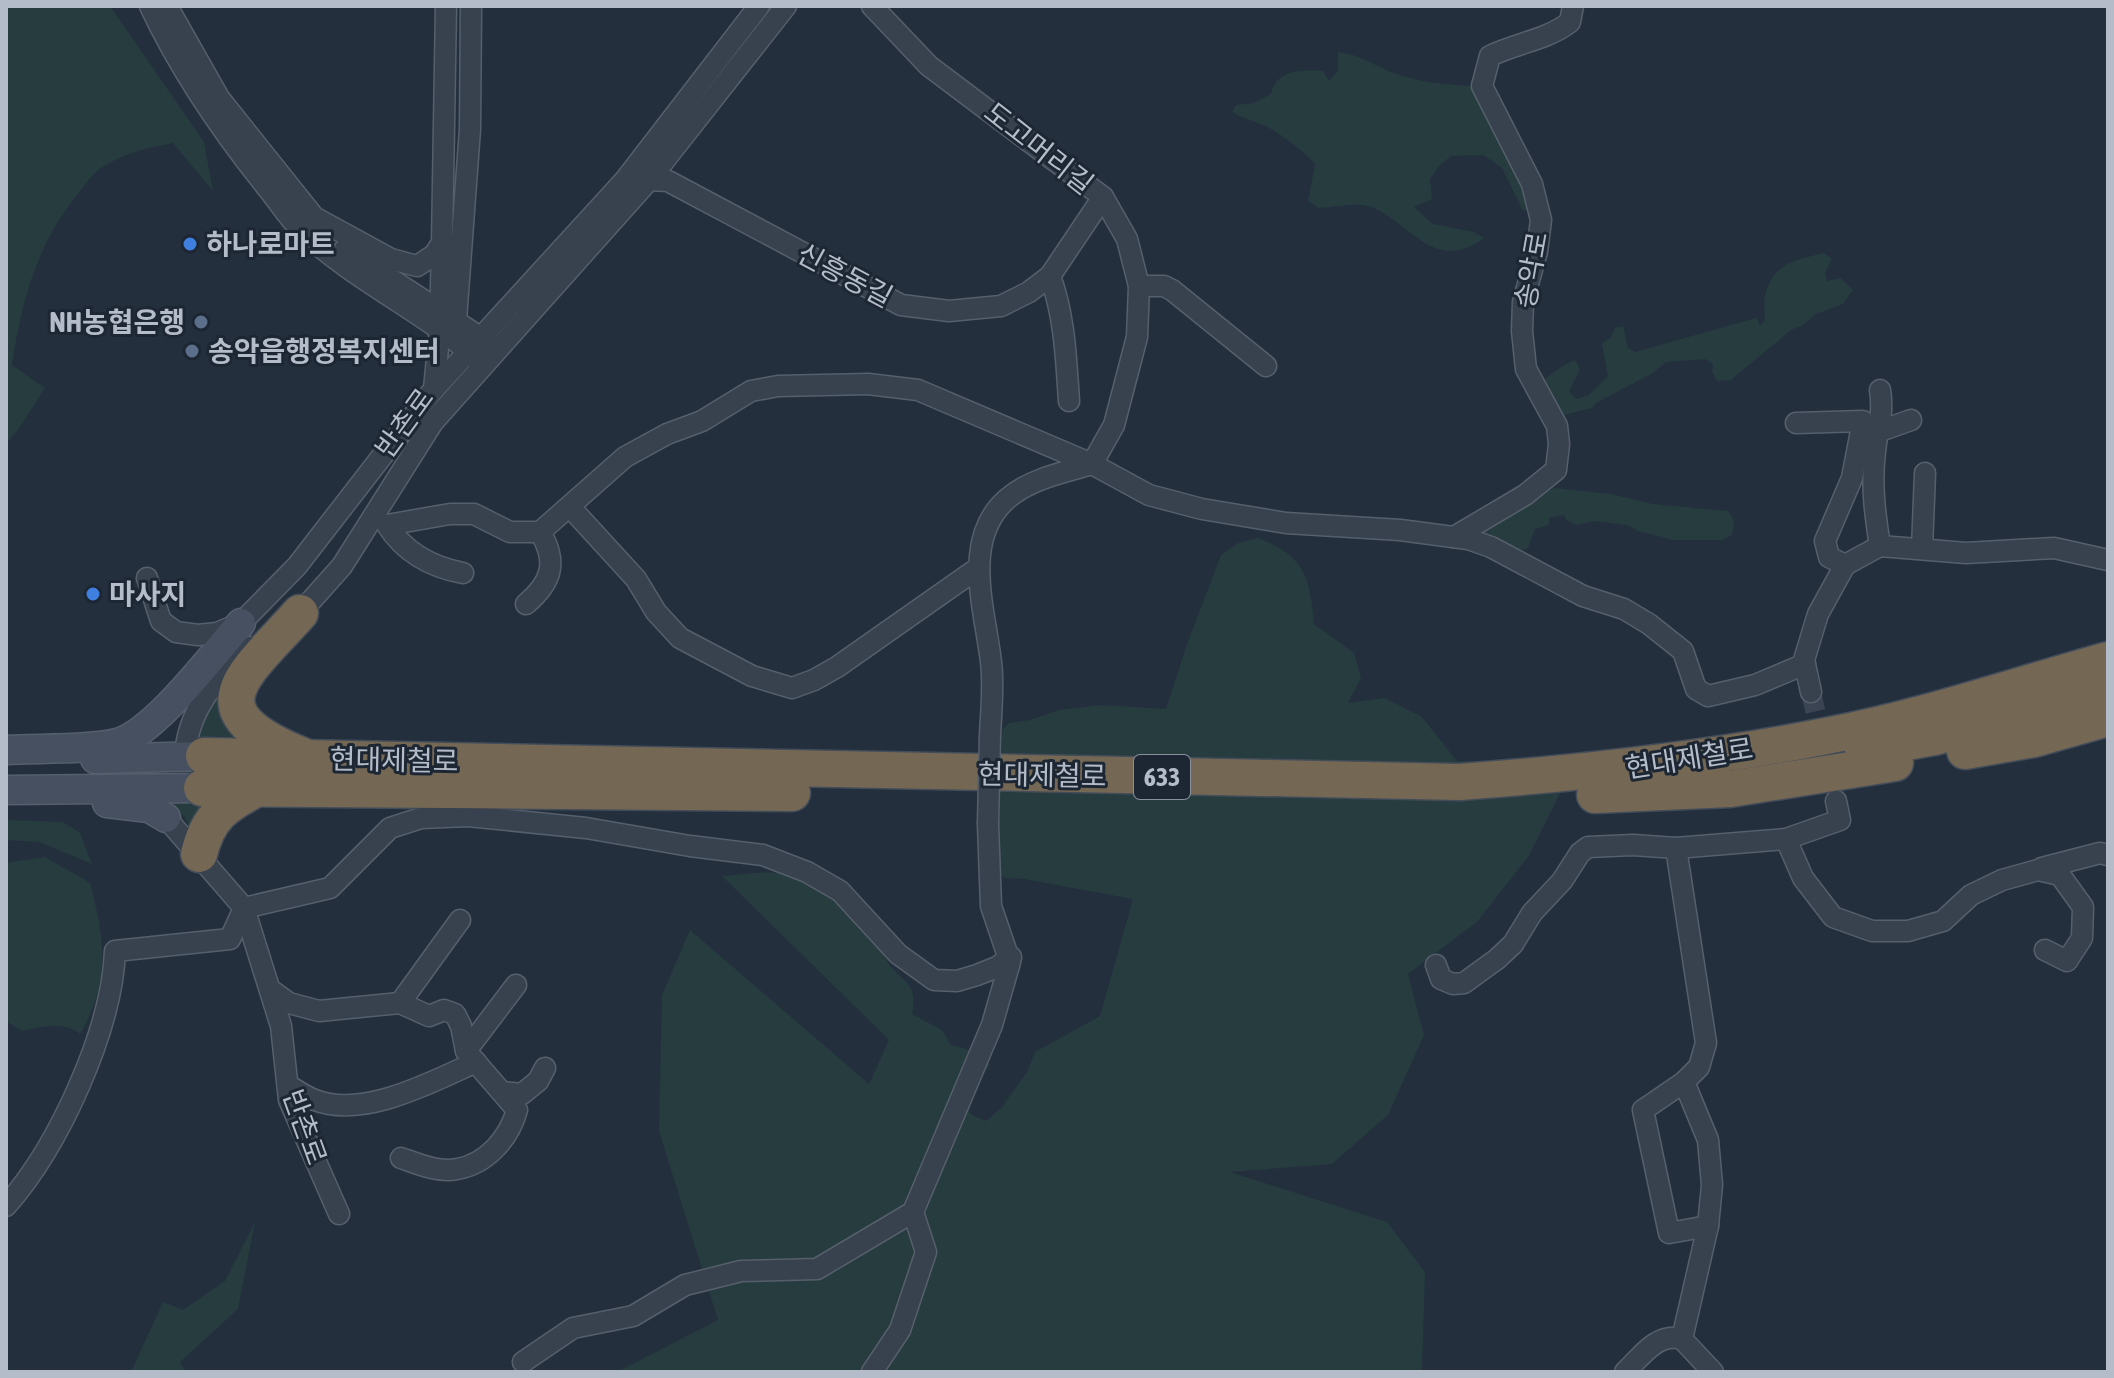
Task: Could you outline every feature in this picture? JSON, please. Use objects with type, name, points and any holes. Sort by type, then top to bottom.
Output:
[{"type":"highway","points":[[300,613],[243,676],[234,700],[236,710],[252,727],[286,749],[308,758]]},
{"type":"highway","points":[[1555,775],[1847,711],[2023,666],[2108,638]]},
{"type":"highway","name":"현대제철로","points":[[184,772],[308,758],[1429,782],[1555,775],[1659,764],[1828,736],[1964,702],[2108,660]]},
{"type":"highway","name":"현대제철로","points":[[184,772],[258,788],[1112,795],[1432,801],[1595,795],[1727,777],[1934,737],[2108,692]]},
{"type":"highway","points":[[1595,795],[1730,789],[2034,739],[2108,718]]},
{"type":"highway","points":[[199,854],[203,838],[218,813],[258,788]]},
{"type":"main road","points":[[6,750],[103,745],[134,736],[157,717],[241,623]]},
{"type":"main road","name":"633","points":[[6,760],[184,772]]},
{"type":"main road","name":"633","points":[[6,790],[184,772]]},
{"type":"main road","points":[[6,801],[122,804],[149,808],[166,818]]},
{"type":"street","points":[[150,6],[167,41],[234,146],[308,224],[365,279],[445,319],[488,347]]},
{"type":"street","points":[[167,6],[219,98],[308,224],[417,266],[434,255],[442,243]]},
{"type":"street","points":[[445,319],[442,243],[446,6]]},
{"type":"street","name":"반촌로","points":[[241,623],[297,566],[434,389],[470,129],[471,6]]},
{"type":"street","points":[[166,818],[184,772],[192,722],[220,676],[263,636],[300,613],[342,566],[433,422],[488,347],[625,180],[759,6]]},
{"type":"street","points":[[434,389],[488,347],[649,180],[786,6]]},
{"type":"street","name":"도고머리길","points":[[872,6],[929,66],[1103,197],[1127,239],[1139,286],[1137,337],[1114,425],[1092,464]]},
{"type":"street","name":"송악로","points":[[1454,537],[1525,495],[1556,470],[1559,444],[1557,426],[1526,369],[1522,331],[1523,302],[1537,252],[1541,220],[1532,184],[1482,86],[1490,56],[1558,31],[1570,22],[1573,6]]},
{"type":"street","name":"신흥동길","points":[[649,180],[668,181],[901,305],[949,311],[1001,306],[1029,292],[1050,276],[1103,197]]},
{"type":"street","points":[[1050,276],[1063,327],[1069,401]]},
{"type":"street","points":[[1139,286],[1164,286],[1172,290],[1266,366]]},
{"type":"street","points":[[463,573],[411,554],[387,525],[450,514],[474,514],[510,532],[540,532],[625,457],[667,434],[702,421],[751,391],[778,386],[868,384],[918,390],[1092,464],[1149,495],[1202,509],[1286,523],[1400,530],[1454,537],[1491,547],[1583,596],[1624,609],[1649,624],[1683,651],[1696,689],[1708,696],[1755,685],[1805,664]]},
{"type":"street","points":[[1880,390],[1882,406],[1873,488],[1880,546]]},
{"type":"street","points":[[1880,431],[1911,420]]},
{"type":"street","points":[[1796,423],[1863,421],[1852,478],[1825,541],[1829,557],[1845,565]]},
{"type":"street","points":[[523,1362],[573,1328],[633,1316],[685,1285],[741,1271],[817,1269],[913,1212],[992,1025],[1011,957],[991,906],[988,824],[992,666],[978,568],[986,529],[996,510],[1012,495],[1031,484],[1092,464]]},
{"type":"street","points":[[1922,549],[1925,473]]},
{"type":"street","points":[[184,772],[172,739],[201,682],[329,548],[355,491]]},
{"type":"street","points":[[570,507],[636,579],[656,612],[680,638],[752,676],[792,688],[837,667],[978,568]]},
{"type":"street","points":[[526,604],[545,587],[549,572],[551,558],[540,532]]},
{"type":"street","points":[[1811,692],[1804,660],[1818,614],[1845,565],[1880,546],[1966,553],[2054,548],[2108,560]]},
{"type":"street","points":[[147,578],[161,621],[176,632],[198,635],[217,633],[241,623]]},
{"type":"street","points":[[1436,965],[1441,979],[1453,984],[1464,983],[1497,959],[1513,944],[1532,913],[1588,847],[1633,845],[1676,848],[1786,839],[1840,820],[1836,801]]},
{"type":"street","points":[[6,1206],[45,1152],[80,1080],[106,1007],[114,976],[115,951],[230,939],[244,908],[330,888],[390,828],[421,818],[468,816],[586,828],[763,855],[807,872],[840,891],[898,954],[934,980],[957,981],[977,975],[1011,957]]},
{"type":"street","name":"반촌로","points":[[166,818],[244,908],[281,1026],[289,1100],[339,1214]]},
{"type":"street","points":[[1786,839],[1803,878],[1833,917],[1872,931],[1908,931],[1943,921],[1971,895],[2002,880],[2100,853],[2108,855]]},
{"type":"street","points":[[1676,848],[1706,1043],[1699,1067],[1684,1082],[1643,1110],[1669,1233],[1708,1226]]},
{"type":"street","points":[[2038,870],[2060,875],[2083,907],[2082,938],[2067,961],[2045,950]]},
{"type":"street","points":[[400,1003],[460,920]]},
{"type":"street","points":[[288,1085],[316,1101],[343,1106],[406,1093],[471,1057],[516,985]]},
{"type":"street","points":[[271,990],[289,1003],[319,1011],[400,1003],[429,1016],[444,1010],[455,1014],[471,1057],[517,1110],[512,1126],[498,1146],[478,1161],[456,1170],[434,1168],[401,1158]]},
{"type":"street","points":[[502,1092],[522,1094],[538,1081],[545,1068]]},
{"type":"street","points":[[1682,1339],[1708,1226],[1712,1185],[1708,1140],[1684,1082]]},
{"type":"street","points":[[872,1372],[900,1330],[926,1252],[913,1212]]},
{"type":"street","points":[[1625,1372],[1662,1338],[1672,1336],[1682,1339],[1713,1372]]},
{"type":"green space","points":[[6,6],[110,6],[204,142],[213,191],[173,143],[106,164],[90,178],[64,213],[41,253],[26,297],[12,365],[45,388],[6,443]]},
{"type":"green space","points":[[1338,52],[1417,80],[1482,86],[1531,208],[1523,211],[1502,168],[1483,155],[1451,156],[1430,179],[1432,199],[1414,207],[1433,224],[1474,232],[1484,238],[1467,248],[1452,251],[1439,249],[1368,206],[1319,208],[1308,201],[1315,164],[1276,132],[1232,112],[1236,105],[1254,103],[1271,94],[1284,75],[1323,71],[1329,81],[1338,71]]},
{"type":"green space","points":[[1824,253],[1832,259],[1825,273],[1827,281],[1841,278],[1853,290],[1843,304],[1816,314],[1791,330],[1731,380],[1717,381],[1712,372],[1713,364],[1705,359],[1666,362],[1592,408],[1560,416],[1541,384],[1556,370],[1575,360],[1580,369],[1569,392],[1577,399],[1589,395],[1608,376],[1602,344],[1611,337],[1615,328],[1623,326],[1628,348],[1635,352],[1756,318],[1760,325],[1764,322],[1765,296],[1774,276],[1795,261]]},
{"type":"green space","points":[[1554,488],[1611,494],[1652,504],[1728,511],[1734,525],[1732,535],[1722,540],[1673,540],[1627,525],[1594,521],[1577,525],[1566,520],[1564,515],[1549,518],[1549,525],[1535,529],[1528,548],[1522,550],[1504,548],[1482,535],[1488,520]]},
{"type":"green space","points":[[1258,538],[1286,552],[1295,561],[1307,581],[1314,624],[1354,653],[1361,678],[1348,703],[1385,698],[1422,717],[1457,761],[1534,762],[1560,793],[1528,857],[1477,922],[1408,974],[1424,1035],[1388,1115],[1332,1164],[1230,1172],[1387,1222],[1425,1272],[1422,1372],[617,1372],[718,1320],[659,1131],[662,995],[690,930],[869,1084],[889,1040],[722,876],[764,872],[788,875],[825,893],[858,918],[870,931],[892,968],[910,987],[912,1014],[942,1030],[951,1045],[969,1050],[990,1064],[965,1105],[972,1115],[986,1121],[1002,1107],[1027,1072],[1035,1052],[1100,1016],[1133,899],[1005,878],[998,872],[1002,730],[1009,723],[1059,710],[1101,705],[1166,709],[1221,555],[1238,543]]},
{"type":"green space","points":[[225,678],[231,731],[236,740],[219,736],[193,741]]},
{"type":"green space","points":[[211,796],[192,834],[185,817],[169,802]]},
{"type":"green space","points":[[6,820],[63,822],[80,833],[92,864],[39,842],[6,840]]},
{"type":"green space","points":[[45,857],[90,883],[99,923],[101,978],[90,1015],[80,1034],[60,1026],[22,1031],[6,1021],[6,863]]},
{"type":"green space","points":[[255,1222],[238,1309],[180,1362],[185,1372],[131,1372],[163,1302],[183,1310],[225,1281]]},
{"type":"tunnel","points":[[1811,692],[1823,746]]},
{"type":"place","name":"하나로마트","points":[[190,244]]},
{"type":"place","name":"NH농협은행","points":[[201,322]]},
{"type":"place","name":"송악읍행정복지센터","points":[[192,351]]},
{"type":"place","name":"마사지","points":[[93,594]]}]
